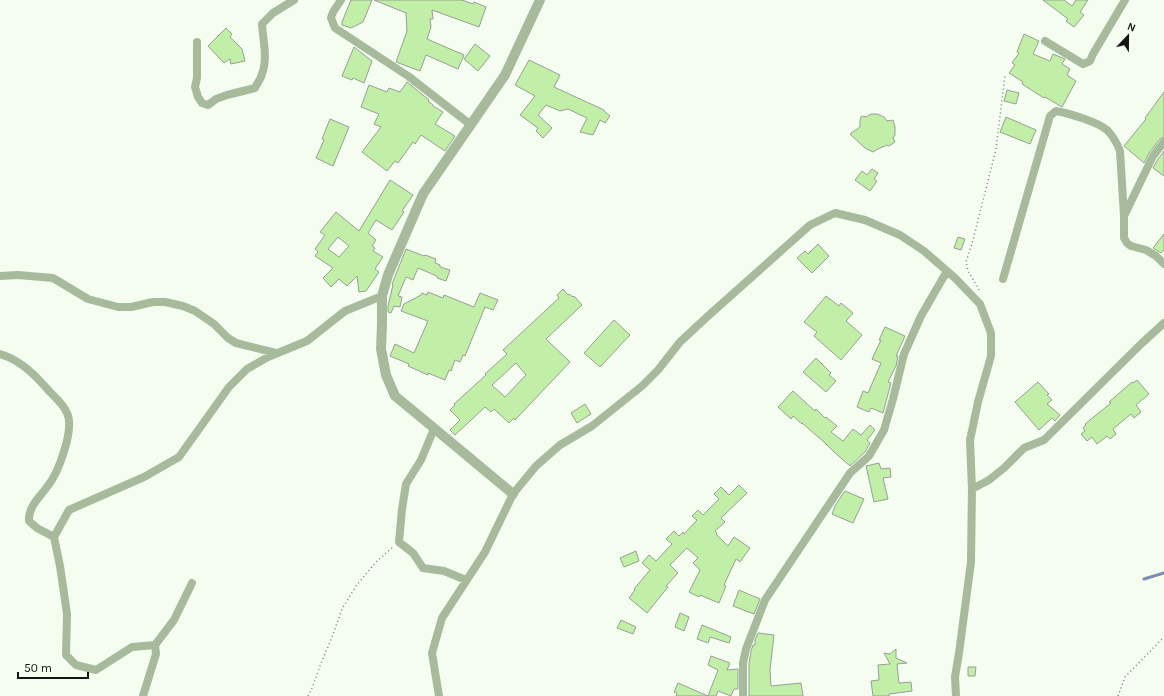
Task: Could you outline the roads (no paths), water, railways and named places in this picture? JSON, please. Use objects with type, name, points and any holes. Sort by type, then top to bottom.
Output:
[{"type":"street","points":[[197,42],[197,78],[195,87],[198,97],[202,103],[208,105],[216,99],[227,95],[255,88],[262,74],[264,65],[265,47],[262,24],[273,13],[294,0]]},
{"type":"street","points":[[341,0],[331,18],[335,28],[408,76],[471,125]]},
{"type":"street","points":[[513,494],[396,396],[386,375],[380,349],[382,296],[388,274],[423,194],[505,75],[540,0]]},
{"type":"street","points":[[1046,41],[1083,64],[1090,61],[1125,0]]},
{"type":"street","points":[[1003,279],[1050,116],[1056,111],[1065,112],[1106,129],[1116,141],[1120,151],[1124,238],[1131,246],[1146,250],[1156,256],[1164,264]]},
{"type":"street","points":[[1124,216],[1154,156],[1164,142]]},
{"type":"street","points":[[440,696],[432,653],[442,618],[484,552],[513,494],[536,466],[560,445],[592,426],[642,386],[658,370],[680,342],[810,225],[835,213],[865,220],[900,235],[924,251],[947,271],[980,304],[991,333],[991,356],[978,402],[970,440],[972,489],[971,562],[960,653],[955,678],[956,696]]},
{"type":"street","points":[[743,696],[743,663],[746,649],[765,600],[850,473],[869,456],[884,430],[904,354],[918,321],[947,271]]},
{"type":"street","points":[[0,276],[18,275],[53,278],[88,299],[118,307],[130,307],[153,302],[165,302],[183,306],[195,311],[214,324],[228,338],[236,343],[276,353]]},
{"type":"street","points":[[155,645],[132,647],[96,670],[76,665],[66,655],[67,614],[54,537],[69,510],[144,478],[179,457],[229,387],[246,369],[276,353],[307,341],[345,311],[382,296]]},
{"type":"street","points":[[972,489],[989,480],[1004,468],[1024,448],[1044,440],[1164,323]]},
{"type":"street","points":[[0,354],[16,361],[37,376],[68,414],[70,426],[63,455],[57,471],[49,486],[33,505],[29,513],[29,521],[37,528],[54,537]]},
{"type":"street","points":[[434,429],[421,460],[406,484],[399,542],[413,553],[423,568],[444,571],[466,580]]},
{"type":"street","points":[[143,696],[156,654],[155,645],[174,620],[192,583]]},
{"type":"waterway","points":[[1144,579],[1164,573]]}]
